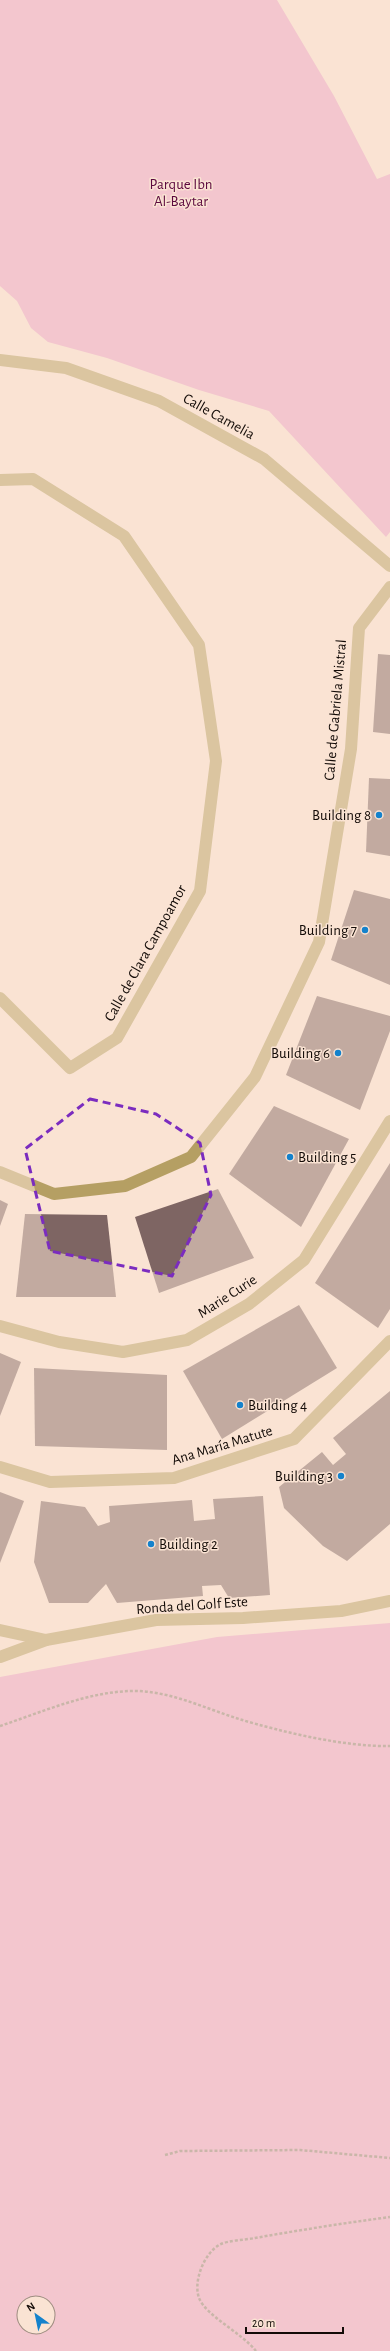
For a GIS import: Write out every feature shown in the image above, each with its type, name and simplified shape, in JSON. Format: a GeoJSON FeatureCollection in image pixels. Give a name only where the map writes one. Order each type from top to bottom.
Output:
{"type":"FeatureCollection","features":[{"type":"Feature","properties":{"kind":"street","name":"Calle Camelia"},"geometry":{"type":"LineString","coordinates":[[0,360],[66,368],[159,401],[264,459],[390,566]]}},
{"type":"Feature","properties":{"kind":"street","name":"Calle de Clara Campoamor"},"geometry":{"type":"LineString","coordinates":[[0,480],[33,479],[124,536],[199,645],[216,762],[200,891],[117,1038],[70,1068],[0,998]]}},
{"type":"Feature","properties":{"kind":"street","name":"Calle de Gabriela Mistral"},"geometry":{"type":"LineString","coordinates":[[0,1172],[54,1194],[125,1186],[191,1158],[255,1077],[319,942],[350,750],[359,628],[390,588]]}},
{"type":"Feature","properties":{"kind":"street","name":"Marie Curie"},"geometry":{"type":"LineString","coordinates":[[0,1326],[59,1342],[123,1352],[186,1340],[248,1304],[304,1260],[390,1121]]}},
{"type":"Feature","properties":{"kind":"street","name":"Ana María Matute"},"geometry":{"type":"LineString","coordinates":[[0,1467],[50,1482],[174,1478],[294,1439],[390,1341]]}},
{"type":"Feature","properties":{"kind":"street","name":"Ronda del Golf Este"},"geometry":{"type":"LineString","coordinates":[[0,1657],[46,1640],[156,1620],[243,1618],[341,1611],[390,1601]]}},
{"type":"Feature","properties":{"kind":"street"},"geometry":{"type":"LineString","coordinates":[[0,1630],[46,1640]]}},
{"type":"Feature","properties":{"kind":"path"},"geometry":{"type":"LineString","coordinates":[[0,1726],[99,1694],[132,1691],[163,1695],[240,1719],[290,1732],[374,1747],[390,1746]]}},
{"type":"Feature","properties":{"kind":"path"},"geometry":{"type":"LineString","coordinates":[[165,2155],[180,2151],[300,2150],[390,2158]]}},
{"type":"Feature","properties":{"kind":"path"},"geometry":{"type":"LineString","coordinates":[[256,2351],[236,2332],[206,2309],[199,2298],[197,2286],[200,2271],[208,2254],[220,2244],[308,2228],[390,2218]]}},
{"type":"Feature","properties":{"kind":"highlighted area"},"geometry":{"type":"Polygon","coordinates":[[[90,1099],[156,1114],[200,1143],[211,1195],[172,1276],[109,1265],[50,1251],[25,1149],[90,1099]]]}},
{"type":"Feature","properties":{"kind":"green space","name":"Parque Ibn Al-Baytar"},"geometry":{"type":"Polygon","coordinates":[[[0,0],[277,0],[334,96],[377,179],[390,174],[390,532],[386,537],[269,411],[199,390],[107,358],[48,342],[31,328],[17,301],[0,286],[0,0]]]}},
{"type":"Feature","properties":{"kind":"green space"},"geometry":{"type":"Polygon","coordinates":[[[390,1623],[390,2351],[0,2351],[0,1677],[217,1637],[390,1623]]]}},
{"type":"Feature","properties":{"kind":"building"},"geometry":{"type":"Polygon","coordinates":[[[378,654],[390,655],[390,734],[373,732],[378,654]]]}},
{"type":"Feature","properties":{"kind":"building","name":"Building 8"},"geometry":{"type":"Polygon","coordinates":[[[369,778],[390,779],[390,856],[366,852],[369,778]]]}},
{"type":"Feature","properties":{"kind":"building","name":"Building 7"},"geometry":{"type":"Polygon","coordinates":[[[354,890],[390,899],[390,985],[331,960],[354,890]]]}},
{"type":"Feature","properties":{"kind":"building","name":"Building 6"},"geometry":{"type":"Polygon","coordinates":[[[317,996],[390,1016],[390,1031],[360,1110],[286,1075],[317,996]]]}},
{"type":"Feature","properties":{"kind":"building","name":"Building 5"},"geometry":{"type":"Polygon","coordinates":[[[274,1106],[349,1139],[301,1227],[229,1174],[274,1106]]]}},
{"type":"Feature","properties":{"kind":"building","name":"Building 5"},"geometry":{"type":"Polygon","coordinates":[[[390,1163],[390,1309],[378,1328],[315,1283],[390,1163]]]}},
{"type":"Feature","properties":{"kind":"building"},"geometry":{"type":"Polygon","coordinates":[[[218,1189],[254,1258],[159,1293],[135,1217],[218,1189]]]}},
{"type":"Feature","properties":{"kind":"building"},"geometry":{"type":"Polygon","coordinates":[[[0,1200],[8,1204],[0,1226],[0,1200]]]}},
{"type":"Feature","properties":{"kind":"building"},"geometry":{"type":"Polygon","coordinates":[[[25,1214],[107,1215],[116,1297],[16,1297],[25,1214]]]}},
{"type":"Feature","properties":{"kind":"building","name":"Building 4"},"geometry":{"type":"Polygon","coordinates":[[[299,1305],[337,1368],[222,1439],[183,1371],[299,1305]]]}},
{"type":"Feature","properties":{"kind":"building"},"geometry":{"type":"Polygon","coordinates":[[[0,1353],[21,1362],[0,1416],[0,1353]]]}},
{"type":"Feature","properties":{"kind":"building"},"geometry":{"type":"Polygon","coordinates":[[[34,1368],[167,1375],[167,1450],[35,1446],[34,1368]]]}},
{"type":"Feature","properties":{"kind":"building","name":"Building 3"},"geometry":{"type":"Polygon","coordinates":[[[390,1391],[390,1524],[347,1561],[323,1546],[284,1508],[279,1487],[322,1452],[333,1465],[346,1454],[333,1438],[390,1391]]]}},
{"type":"Feature","properties":{"kind":"building"},"geometry":{"type":"Polygon","coordinates":[[[0,1492],[24,1501],[0,1563],[0,1492]]]}},
{"type":"Feature","properties":{"kind":"building","name":"Building 2"},"geometry":{"type":"Polygon","coordinates":[[[263,1496],[270,1595],[229,1598],[221,1585],[202,1586],[203,1596],[117,1603],[106,1584],[88,1603],[49,1603],[34,1562],[41,1501],[85,1507],[98,1526],[110,1522],[109,1506],[192,1500],[194,1521],[215,1519],[213,1499],[263,1496]]]}},
{"type":"Feature","properties":{"kind":"place","name":"Building 8"},"geometry":{"type":"Point","coordinates":[379,815]}},
{"type":"Feature","properties":{"kind":"place","name":"Building 7"},"geometry":{"type":"Point","coordinates":[365,930]}},
{"type":"Feature","properties":{"kind":"place","name":"Building 6"},"geometry":{"type":"Point","coordinates":[338,1053]}},
{"type":"Feature","properties":{"kind":"place","name":"Building 5"},"geometry":{"type":"Point","coordinates":[290,1157]}},
{"type":"Feature","properties":{"kind":"place","name":"Building 4"},"geometry":{"type":"Point","coordinates":[240,1405]}},
{"type":"Feature","properties":{"kind":"place","name":"Building 3"},"geometry":{"type":"Point","coordinates":[341,1476]}},
{"type":"Feature","properties":{"kind":"place","name":"Building 2"},"geometry":{"type":"Point","coordinates":[151,1544]}}]}
